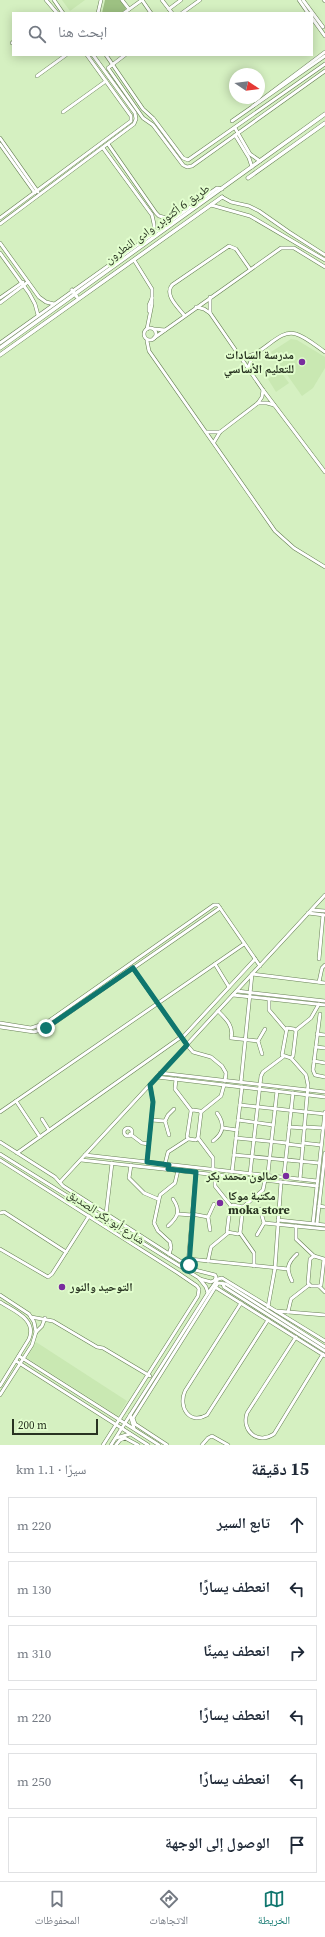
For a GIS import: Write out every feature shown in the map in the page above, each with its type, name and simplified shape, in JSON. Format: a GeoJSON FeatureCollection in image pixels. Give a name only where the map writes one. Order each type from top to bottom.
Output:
{"type":"FeatureCollection","features":[{"type":"Feature","properties":{"kind":"street"},"geometry":{"type":"LineString","coordinates":[[46,0],[55,12]]}},
{"type":"Feature","properties":{"kind":"street"},"geometry":{"type":"LineString","coordinates":[[54,0],[62,12]]}},
{"type":"Feature","properties":{"kind":"street"},"geometry":{"type":"LineString","coordinates":[[98,12],[101,0]]}},
{"type":"Feature","properties":{"kind":"street"},"geometry":{"type":"LineString","coordinates":[[122,0],[129,9]]}},
{"type":"Feature","properties":{"kind":"street"},"geometry":{"type":"LineString","coordinates":[[125,12],[142,0],[150,12]]}},
{"type":"Feature","properties":{"kind":"street"},"geometry":{"type":"LineString","coordinates":[[162,0],[171,12]]}},
{"type":"Feature","properties":{"kind":"street"},"geometry":{"type":"LineString","coordinates":[[169,9],[181,0]]}},
{"type":"Feature","properties":{"kind":"street"},"geometry":{"type":"LineString","coordinates":[[183,12],[200,0]]}},
{"type":"Feature","properties":{"kind":"street"},"geometry":{"type":"LineString","coordinates":[[299,0],[307,12]]}},
{"type":"Feature","properties":{"kind":"street"},"geometry":{"type":"LineString","coordinates":[[303,0],[312,12]]}},
{"type":"Feature","properties":{"kind":"street"},"geometry":{"type":"LineString","coordinates":[[313,14],[323,28],[325,36]]}},
{"type":"Feature","properties":{"kind":"street"},"geometry":{"type":"LineString","coordinates":[[313,19],[323,28]]}},
{"type":"Feature","properties":{"kind":"street"},"geometry":{"type":"LineString","coordinates":[[232,121],[252,108],[325,52]]}},
{"type":"Feature","properties":{"kind":"street"},"geometry":{"type":"LineString","coordinates":[[37,76],[65,56]]}},
{"type":"Feature","properties":{"kind":"street"},"geometry":{"type":"LineString","coordinates":[[0,218],[129,124],[131,119],[88,56]]}},
{"type":"Feature","properties":{"kind":"street"},"geometry":{"type":"LineString","coordinates":[[0,224],[133,126],[136,117],[94,56]]}},
{"type":"Feature","properties":{"kind":"street"},"geometry":{"type":"LineString","coordinates":[[107,56],[143,109],[154,118],[183,158],[187,160],[191,160],[324,65],[316,60]]}},
{"type":"Feature","properties":{"kind":"street"},"geometry":{"type":"LineString","coordinates":[[124,56],[108,68],[143,118],[153,125],[185,166]]}},
{"type":"Feature","properties":{"kind":"street"},"geometry":{"type":"LineString","coordinates":[[316,60],[325,56]]}},
{"type":"Feature","properties":{"kind":"street"},"geometry":{"type":"LineString","coordinates":[[312,63],[315,71]]}},
{"type":"Feature","properties":{"kind":"street"},"geometry":{"type":"LineString","coordinates":[[185,166],[192,166],[325,71]]}},
{"type":"Feature","properties":{"kind":"street"},"geometry":{"type":"LineString","coordinates":[[115,78],[120,74]]}},
{"type":"Feature","properties":{"kind":"street"},"geometry":{"type":"LineString","coordinates":[[63,112],[106,81]]}},
{"type":"Feature","properties":{"kind":"street","name":"طريق 6 أكتوبر, وادى النطرون"},"geometry":{"type":"LineString","coordinates":[[0,348],[210,199],[325,114]]}},
{"type":"Feature","properties":{"kind":"street"},"geometry":{"type":"LineString","coordinates":[[248,178],[325,123]]}},
{"type":"Feature","properties":{"kind":"street"},"geometry":{"type":"LineString","coordinates":[[233,129],[249,158],[252,167]]}},
{"type":"Feature","properties":{"kind":"street"},"geometry":{"type":"LineString","coordinates":[[236,134],[252,156],[260,161]]}},
{"type":"Feature","properties":{"kind":"street"},"geometry":{"type":"LineString","coordinates":[[0,138],[36,192]]}},
{"type":"Feature","properties":{"kind":"street"},"geometry":{"type":"LineString","coordinates":[[106,141],[159,216],[172,219]]}},
{"type":"Feature","properties":{"kind":"street"},"geometry":{"type":"LineString","coordinates":[[0,144],[39,196]]}},
{"type":"Feature","properties":{"kind":"street"},"geometry":{"type":"LineString","coordinates":[[101,144],[148,211],[154,221],[154,232]]}},
{"type":"Feature","properties":{"kind":"street"},"geometry":{"type":"LineString","coordinates":[[185,166],[187,160]]}},
{"type":"Feature","properties":{"kind":"street"},"geometry":{"type":"LineString","coordinates":[[122,175],[127,171]]}},
{"type":"Feature","properties":{"kind":"street"},"geometry":{"type":"LineString","coordinates":[[0,343],[172,219],[217,188],[222,190]]}},
{"type":"Feature","properties":{"kind":"street"},"geometry":{"type":"LineString","coordinates":[[207,195],[210,199]]}},
{"type":"Feature","properties":{"kind":"street"},"geometry":{"type":"LineString","coordinates":[[222,197],[231,202],[249,206],[259,211],[296,237],[325,254]]}},
{"type":"Feature","properties":{"kind":"street","name":"طريق 6 أكتوبر, وادى النطرون"},"geometry":{"type":"LineString","coordinates":[[0,355],[222,197]]}},
{"type":"Feature","properties":{"kind":"street"},"geometry":{"type":"LineString","coordinates":[[211,205],[250,216],[325,260]]}},
{"type":"Feature","properties":{"kind":"street"},"geometry":{"type":"LineString","coordinates":[[148,211],[153,208]]}},
{"type":"Feature","properties":{"kind":"street"},"geometry":{"type":"LineString","coordinates":[[166,230],[170,234]]}},
{"type":"Feature","properties":{"kind":"street"},"geometry":{"type":"LineString","coordinates":[[0,243],[41,299],[54,304]]}},
{"type":"Feature","properties":{"kind":"street"},"geometry":{"type":"LineString","coordinates":[[184,315],[170,295],[169,289],[172,285],[229,246],[236,248],[250,268]]}},
{"type":"Feature","properties":{"kind":"street"},"geometry":{"type":"LineString","coordinates":[[148,341],[277,250],[285,247],[294,248],[325,267]]}},
{"type":"Feature","properties":{"kind":"street"},"geometry":{"type":"LineString","coordinates":[[0,253],[29,293],[35,304],[38,315]]}},
{"type":"Feature","properties":{"kind":"street"},"geometry":{"type":"LineString","coordinates":[[134,260],[150,284],[152,298],[149,305],[145,337],[148,341],[149,351],[275,531],[294,548],[325,567]]}},
{"type":"Feature","properties":{"kind":"street"},"geometry":{"type":"LineString","coordinates":[[0,303],[27,281]]}},
{"type":"Feature","properties":{"kind":"street"},"geometry":{"type":"LineString","coordinates":[[0,298],[23,284]]}},
{"type":"Feature","properties":{"kind":"street"},"geometry":{"type":"LineString","coordinates":[[29,293],[33,289]]}},
{"type":"Feature","properties":{"kind":"street"},"geometry":{"type":"LineString","coordinates":[[72,290],[79,299]]}},
{"type":"Feature","properties":{"kind":"street"},"geometry":{"type":"LineString","coordinates":[[210,297],[210,313]]}},
{"type":"Feature","properties":{"kind":"street"},"geometry":{"type":"LineString","coordinates":[[196,307],[204,309],[210,313],[263,390],[325,472]]}},
{"type":"Feature","properties":{"kind":"street"},"geometry":{"type":"LineString","coordinates":[[147,329],[165,330]]}},
{"type":"Feature","properties":{"kind":"street"},"geometry":{"type":"LineString","coordinates":[[154,329],[154,338]]}},
{"type":"Feature","properties":{"kind":"street"},"geometry":{"type":"LineString","coordinates":[[240,357],[254,355],[289,333],[300,335],[325,352]]}},
{"type":"Feature","properties":{"kind":"street"},"geometry":{"type":"LineString","coordinates":[[248,368],[254,355]]}},
{"type":"Feature","properties":{"kind":"street"},"geometry":{"type":"LineString","coordinates":[[214,442],[220,432],[258,404],[262,397],[263,390]]}},
{"type":"Feature","properties":{"kind":"street"},"geometry":{"type":"LineString","coordinates":[[258,404],[267,403],[276,406]]}},
{"type":"Feature","properties":{"kind":"street"},"geometry":{"type":"LineString","coordinates":[[207,432],[220,432]]}},
{"type":"Feature","properties":{"kind":"street"},"geometry":{"type":"LineString","coordinates":[[60,1182],[325,895]]}},
{"type":"Feature","properties":{"kind":"street"},"geometry":{"type":"LineString","coordinates":[[0,1025],[26,1028],[42,1026],[214,905],[218,905],[260,966]]}},
{"type":"Feature","properties":{"kind":"street"},"geometry":{"type":"LineString","coordinates":[[0,1025],[27,1032],[40,1031],[58,1021],[220,908]]}},
{"type":"Feature","properties":{"kind":"street"},"geometry":{"type":"LineString","coordinates":[[312,910],[325,911]]}},
{"type":"Feature","properties":{"kind":"street"},"geometry":{"type":"LineString","coordinates":[[308,913],[324,915],[319,959]]}},
{"type":"Feature","properties":{"kind":"street"},"geometry":{"type":"LineString","coordinates":[[0,1112],[244,944]]}},
{"type":"Feature","properties":{"kind":"street"},"geometry":{"type":"LineString","coordinates":[[320,950],[325,950]]}},
{"type":"Feature","properties":{"kind":"street"},"geometry":{"type":"LineString","coordinates":[[17,1153],[182,1038],[255,959]]}},
{"type":"Feature","properties":{"kind":"street"},"geometry":{"type":"LineString","coordinates":[[130,964],[193,1052],[211,1057],[222,1066],[226,1073],[225,1081]]}},
{"type":"Feature","properties":{"kind":"street"},"geometry":{"type":"LineString","coordinates":[[215,964],[229,987]]}},
{"type":"Feature","properties":{"kind":"street"},"geometry":{"type":"LineString","coordinates":[[319,982],[324,967]]}},
{"type":"Feature","properties":{"kind":"street"},"geometry":{"type":"LineString","coordinates":[[252,974],[325,983]]}},
{"type":"Feature","properties":{"kind":"street"},"geometry":{"type":"LineString","coordinates":[[241,1082],[252,974]]}},
{"type":"Feature","properties":{"kind":"street"},"geometry":{"type":"LineString","coordinates":[[237,991],[269,999],[289,999],[325,1005]]}},
{"type":"Feature","properties":{"kind":"street"},"geometry":{"type":"LineString","coordinates":[[233,995],[325,1001]]}},
{"type":"Feature","properties":{"kind":"street"},"geometry":{"type":"LineString","coordinates":[[269,999],[269,1010],[286,1030],[283,1057]]}},
{"type":"Feature","properties":{"kind":"street"},"geometry":{"type":"LineString","coordinates":[[291,1058],[296,1030],[311,1018],[319,1004]]}},
{"type":"Feature","properties":{"kind":"street"},"geometry":{"type":"LineString","coordinates":[[218,1011],[230,1024],[232,1034],[231,1038],[258,1041]]}},
{"type":"Feature","properties":{"kind":"street"},"geometry":{"type":"LineString","coordinates":[[320,1014],[313,1073],[325,1077]]}},
{"type":"Feature","properties":{"kind":"street"},"geometry":{"type":"LineString","coordinates":[[319,1020],[325,1021]]}},
{"type":"Feature","properties":{"kind":"street"},"geometry":{"type":"LineString","coordinates":[[286,1030],[288,1028],[296,1030]]}},
{"type":"Feature","properties":{"kind":"street"},"geometry":{"type":"LineString","coordinates":[[262,1054],[258,1041],[265,1029]]}},
{"type":"Feature","properties":{"kind":"street"},"geometry":{"type":"LineString","coordinates":[[318,1034],[325,1035]]}},
{"type":"Feature","properties":{"kind":"street"},"geometry":{"type":"LineString","coordinates":[[316,1047],[325,1048]]}},
{"type":"Feature","properties":{"kind":"street"},"geometry":{"type":"LineString","coordinates":[[250,1174],[260,1084],[263,1072],[283,1057],[291,1058],[306,1076],[308,1090],[300,1179]]}},
{"type":"Feature","properties":{"kind":"street"},"geometry":{"type":"LineString","coordinates":[[314,1061],[325,1063]]}},
{"type":"Feature","properties":{"kind":"street"},"geometry":{"type":"LineString","coordinates":[[160,1073],[224,1085],[325,1097]]}},
{"type":"Feature","properties":{"kind":"street"},"geometry":{"type":"LineString","coordinates":[[157,1077],[241,1082],[325,1092]]}},
{"type":"Feature","properties":{"kind":"street"},"geometry":{"type":"LineString","coordinates":[[176,1079],[175,1089],[191,1110],[201,1112]]}},
{"type":"Feature","properties":{"kind":"street"},"geometry":{"type":"LineString","coordinates":[[147,1162],[153,1096],[150,1085]]}},
{"type":"Feature","properties":{"kind":"street"},"geometry":{"type":"LineString","coordinates":[[214,1170],[213,1158],[198,1138],[201,1112],[221,1096],[224,1085]]}},
{"type":"Feature","properties":{"kind":"street"},"geometry":{"type":"LineString","coordinates":[[232,1172],[242,1087]]}},
{"type":"Feature","properties":{"kind":"street"},"geometry":{"type":"LineString","coordinates":[[268,1173],[277,1091]]}},
{"type":"Feature","properties":{"kind":"street"},"geometry":{"type":"LineString","coordinates":[[284,1175],[293,1093]]}},
{"type":"Feature","properties":{"kind":"street"},"geometry":{"type":"LineString","coordinates":[[16,1101],[40,1136]]}},
{"type":"Feature","properties":{"kind":"street"},"geometry":{"type":"LineString","coordinates":[[240,1104],[325,1113],[313,1224]]}},
{"type":"Feature","properties":{"kind":"street"},"geometry":{"type":"LineString","coordinates":[[169,1135],[165,1121],[174,1109]]}},
{"type":"Feature","properties":{"kind":"street"},"geometry":{"type":"LineString","coordinates":[[188,1139],[191,1110]]}},
{"type":"Feature","properties":{"kind":"street"},"geometry":{"type":"LineString","coordinates":[[213,1141],[220,1136],[223,1128],[222,1120],[217,1113]]}},
{"type":"Feature","properties":{"kind":"street"},"geometry":{"type":"LineString","coordinates":[[42,1119],[49,1130]]}},
{"type":"Feature","properties":{"kind":"street"},"geometry":{"type":"LineString","coordinates":[[151,1120],[165,1121]]}},
{"type":"Feature","properties":{"kind":"street"},"geometry":{"type":"LineString","coordinates":[[238,1120],[273,1124]]}},
{"type":"Feature","properties":{"kind":"street"},"geometry":{"type":"LineString","coordinates":[[289,1127],[323,1128]]}},
{"type":"Feature","properties":{"kind":"street"},"geometry":{"type":"LineString","coordinates":[[223,1128],[237,1130]]}},
{"type":"Feature","properties":{"kind":"street"},"geometry":{"type":"LineString","coordinates":[[130,1134],[135,1139],[149,1144]]}},
{"type":"Feature","properties":{"kind":"street"},"geometry":{"type":"LineString","coordinates":[[168,1169],[168,1152],[188,1139],[196,1140],[198,1138]]}},
{"type":"Feature","properties":{"kind":"street"},"geometry":{"type":"LineString","coordinates":[[236,1138],[287,1144],[321,1145]]}},
{"type":"Feature","properties":{"kind":"street"},"geometry":{"type":"LineString","coordinates":[[0,1142],[60,1182],[63,1186],[180,1261],[208,1261],[288,1269]]}},
{"type":"Feature","properties":{"kind":"street"},"geometry":{"type":"LineString","coordinates":[[317,1224],[323,1189],[325,1153]]}},
{"type":"Feature","properties":{"kind":"street"},"geometry":{"type":"LineString","coordinates":[[0,1154],[199,1278],[212,1282],[215,1280],[215,1275],[192,1268],[189,1261],[196,1172]]}},
{"type":"Feature","properties":{"kind":"street"},"geometry":{"type":"LineString","coordinates":[[85,1155],[317,1181]]}},
{"type":"Feature","properties":{"kind":"street"},"geometry":{"type":"LineString","coordinates":[[234,1155],[319,1162]]}},
{"type":"Feature","properties":{"kind":"street","name":"شارع أبو بكر الصديق"},"geometry":{"type":"LineString","coordinates":[[0,1160],[196,1286],[199,1291],[184,1318]]}},
{"type":"Feature","properties":{"kind":"street"},"geometry":{"type":"LineString","coordinates":[[81,1160],[317,1186]]}},
{"type":"Feature","properties":{"kind":"street"},"geometry":{"type":"LineString","coordinates":[[106,1214],[112,1163]]}},
{"type":"Feature","properties":{"kind":"street"},"geometry":{"type":"LineString","coordinates":[[131,1165],[129,1178],[144,1193],[158,1199]]}},
{"type":"Feature","properties":{"kind":"street"},"geometry":{"type":"LineString","coordinates":[[169,1254],[171,1248],[170,1242],[158,1231],[154,1223],[158,1199],[163,1191],[174,1183],[178,1170]]}},
{"type":"Feature","properties":{"kind":"street"},"geometry":{"type":"LineString","coordinates":[[215,1174],[215,1186],[231,1206],[228,1233]]}},
{"type":"Feature","properties":{"kind":"street"},"geometry":{"type":"LineString","coordinates":[[231,1206],[243,1206],[263,1190],[265,1180]]}},
{"type":"Feature","properties":{"kind":"street"},"geometry":{"type":"LineString","coordinates":[[268,1307],[275,1268],[281,1182]]}},
{"type":"Feature","properties":{"kind":"street"},"geometry":{"type":"LineString","coordinates":[[68,1203],[72,1198]]}},
{"type":"Feature","properties":{"kind":"street"},"geometry":{"type":"LineString","coordinates":[[168,1226],[175,1221],[178,1214],[178,1206],[173,1199]]}},
{"type":"Feature","properties":{"kind":"street"},"geometry":{"type":"LineString","coordinates":[[210,1230],[208,1217],[214,1204]]}},
{"type":"Feature","properties":{"kind":"street"},"geometry":{"type":"LineString","coordinates":[[243,1206],[240,1233],[254,1253],[254,1266]]}},
{"type":"Feature","properties":{"kind":"street"},"geometry":{"type":"LineString","coordinates":[[319,1206],[325,1207]]}},
{"type":"Feature","properties":{"kind":"street"},"geometry":{"type":"LineString","coordinates":[[257,1235],[264,1223],[260,1209]]}},
{"type":"Feature","properties":{"kind":"street"},"geometry":{"type":"LineString","coordinates":[[0,1213],[4,1212],[66,1252]]}},
{"type":"Feature","properties":{"kind":"street"},"geometry":{"type":"LineString","coordinates":[[178,1214],[208,1217]]}},
{"type":"Feature","properties":{"kind":"street"},"geometry":{"type":"LineString","coordinates":[[0,1249],[46,1278],[52,1274],[89,1216]]}},
{"type":"Feature","properties":{"kind":"street"},"geometry":{"type":"LineString","coordinates":[[278,1222],[296,1226],[325,1229]]}},
{"type":"Feature","properties":{"kind":"street"},"geometry":{"type":"LineString","coordinates":[[264,1223],[278,1222],[325,1225]]}},
{"type":"Feature","properties":{"kind":"street"},"geometry":{"type":"LineString","coordinates":[[111,1230],[114,1225]]}},
{"type":"Feature","properties":{"kind":"street"},"geometry":{"type":"LineString","coordinates":[[296,1226],[296,1239],[314,1256],[324,1257],[321,1285],[319,1286]]}},
{"type":"Feature","properties":{"kind":"street"},"geometry":{"type":"LineString","coordinates":[[208,1261],[210,1247],[228,1233],[240,1233]]}},
{"type":"Feature","properties":{"kind":"street"},"geometry":{"type":"LineString","coordinates":[[292,1282],[288,1269],[291,1260],[297,1254]]}},
{"type":"Feature","properties":{"kind":"street"},"geometry":{"type":"LineString","coordinates":[[309,1285],[310,1259],[314,1256]]}},
{"type":"Feature","properties":{"kind":"street"},"geometry":{"type":"LineString","coordinates":[[199,1278],[206,1287],[208,1294]]}},
{"type":"Feature","properties":{"kind":"street"},"geometry":{"type":"LineString","coordinates":[[111,1445],[190,1321],[221,1278],[325,1341]]}},
{"type":"Feature","properties":{"kind":"street"},"geometry":{"type":"LineString","coordinates":[[167,1445],[135,1424],[133,1418],[219,1282],[296,1331],[324,1354]]}},
{"type":"Feature","properties":{"kind":"street"},"geometry":{"type":"LineString","coordinates":[[223,1284],[224,1288],[325,1347]]}},
{"type":"Feature","properties":{"kind":"street"},"geometry":{"type":"LineString","coordinates":[[288,1312],[290,1300],[309,1285],[319,1286],[325,1292]]}},
{"type":"Feature","properties":{"kind":"street"},"geometry":{"type":"LineString","coordinates":[[215,1287],[324,1354]]}},
{"type":"Feature","properties":{"kind":"street"},"geometry":{"type":"LineString","coordinates":[[0,1295],[31,1317],[36,1332]]}},
{"type":"Feature","properties":{"kind":"street"},"geometry":{"type":"LineString","coordinates":[[0,1302],[22,1316],[28,1321],[31,1327],[29,1339],[0,1386]]}},
{"type":"Feature","properties":{"kind":"street"},"geometry":{"type":"LineString","coordinates":[[241,1303],[183,1395],[182,1408],[190,1417],[199,1418],[207,1415],[268,1320]]}},
{"type":"Feature","properties":{"kind":"street"},"geometry":{"type":"LineString","coordinates":[[256,1312],[259,1309]]}},
{"type":"Feature","properties":{"kind":"street"},"geometry":{"type":"LineString","coordinates":[[274,1311],[325,1315]]}},
{"type":"Feature","properties":{"kind":"street"},"geometry":{"type":"LineString","coordinates":[[22,1316],[26,1312]]}},
{"type":"Feature","properties":{"kind":"street"},"geometry":{"type":"LineString","coordinates":[[31,1317],[45,1318],[57,1323],[97,1348],[103,1348],[153,1378]]}},
{"type":"Feature","properties":{"kind":"street"},"geometry":{"type":"LineString","coordinates":[[0,1395],[33,1342],[36,1332],[42,1326],[45,1318]]}},
{"type":"Feature","properties":{"kind":"street"},"geometry":{"type":"LineString","coordinates":[[103,1445],[184,1318],[190,1321]]}},
{"type":"Feature","properties":{"kind":"street"},"geometry":{"type":"LineString","coordinates":[[296,1337],[247,1413],[245,1424],[247,1429],[254,1437],[265,1438],[274,1434],[324,1354]]}},
{"type":"Feature","properties":{"kind":"street"},"geometry":{"type":"LineString","coordinates":[[29,1339],[33,1342]]}},
{"type":"Feature","properties":{"kind":"street"},"geometry":{"type":"LineString","coordinates":[[20,1355],[159,1445]]}},
{"type":"Feature","properties":{"kind":"street"},"geometry":{"type":"LineString","coordinates":[[16,1361],[148,1445]]}},
{"type":"Feature","properties":{"kind":"street"},"geometry":{"type":"LineString","coordinates":[[13,1365],[17,1368]]}},
{"type":"Feature","properties":{"kind":"street"},"geometry":{"type":"LineString","coordinates":[[48,1381],[51,1376]]}},
{"type":"Feature","properties":{"kind":"street"},"geometry":{"type":"LineString","coordinates":[[0,1377],[4,1379]]}},
{"type":"Feature","properties":{"kind":"street"},"geometry":{"type":"LineString","coordinates":[[87,1406],[90,1401]]}},
{"type":"Feature","properties":{"kind":"street"},"geometry":{"type":"LineString","coordinates":[[130,1414],[134,1428]]}},
{"type":"Feature","properties":{"kind":"street"},"geometry":{"type":"LineString","coordinates":[[112,1422],[115,1416]]}},
{"type":"Feature","properties":{"kind":"street"},"geometry":{"type":"LineString","coordinates":[[115,1439],[122,1435],[130,1434]]}},
{"type":"Feature","properties":{"kind":"street"},"geometry":{"type":"LineString","coordinates":[[202,1445],[212,1436],[228,1445]]}},
{"type":"Feature","properties":{"kind":"street"},"geometry":{"type":"LineString","coordinates":[[116,1445],[120,1440],[125,1438],[138,1445]]}},
{"type":"Feature","properties":{"kind":"shaded area"},"geometry":{"type":"Polygon","coordinates":[[[62,0],[85,0],[70,11],[62,0]]]}},
{"type":"Feature","properties":{"kind":"shaded area"},"geometry":{"type":"Polygon","coordinates":[[[105,0],[121,0],[126,9],[122,12],[102,12],[105,0]]]}},
{"type":"Feature","properties":{"kind":"shaded area","name":"مدرسة السادات للتعليم الأساسي"},"geometry":{"type":"Polygon","coordinates":[[[291,339],[297,340],[325,357],[325,368],[313,388],[302,396],[271,352],[291,339]]]}},
{"type":"Feature","properties":{"kind":"shaded area"},"geometry":{"type":"Polygon","coordinates":[[[280,371],[289,383],[276,392],[268,379],[280,371]]]}},
{"type":"Feature","properties":{"kind":"shaded area"},"geometry":{"type":"Polygon","coordinates":[[[36,1342],[127,1401],[118,1416],[27,1358],[36,1342]]]}},
{"type":"Feature","properties":{"kind":"place","name":"مدرسة السادات للتعليم الأساسي"},"geometry":{"type":"Point","coordinates":[302,362]}},
{"type":"Feature","properties":{"kind":"place","name":"صالون محمد بكر"},"geometry":{"type":"Point","coordinates":[286,1176]}},
{"type":"Feature","properties":{"kind":"place","name":"مكتبة موكا moka store"},"geometry":{"type":"Point","coordinates":[220,1203]}},
{"type":"Feature","properties":{"kind":"place","name":"التوحيد والنور"},"geometry":{"type":"Point","coordinates":[62,1287]}},
{"type":"Feature","properties":{"kind":"route"},"geometry":{"type":"LineString","coordinates":[[46,1028],[133,968],[187,1045],[150,1085],[153,1102],[147,1162],[169,1165],[168,1169],[196,1172],[188,1262],[189,1265]]}}]}
